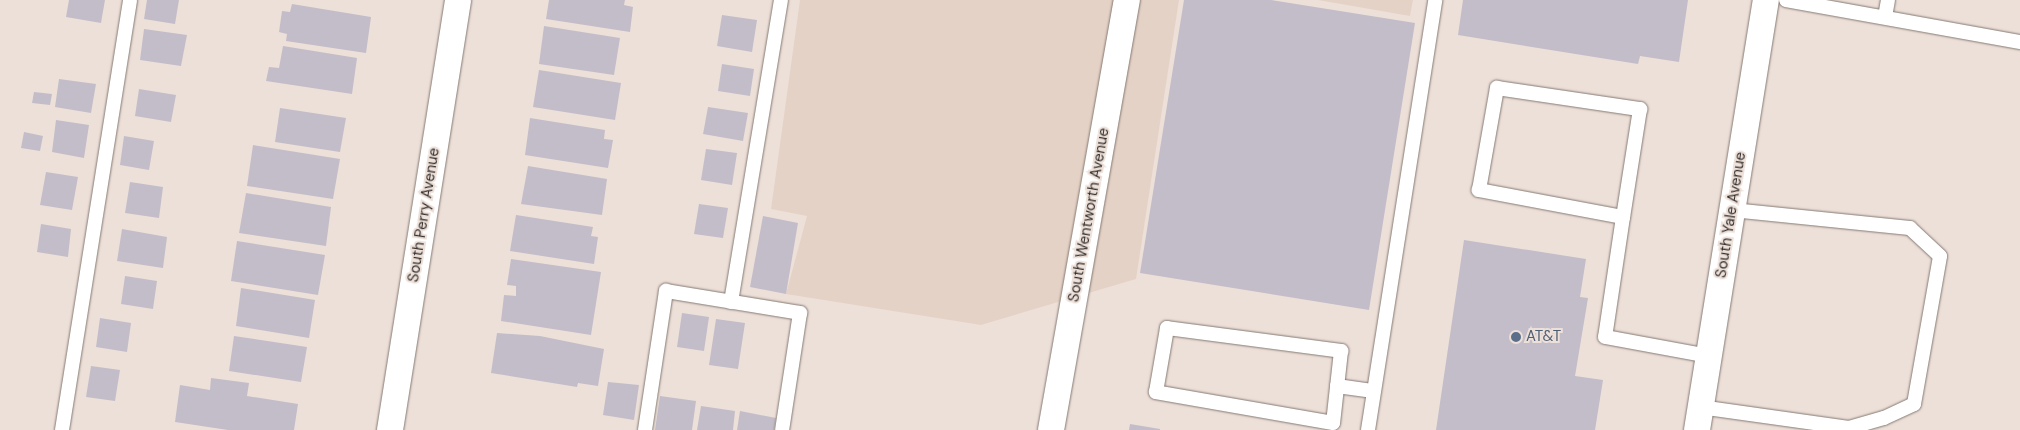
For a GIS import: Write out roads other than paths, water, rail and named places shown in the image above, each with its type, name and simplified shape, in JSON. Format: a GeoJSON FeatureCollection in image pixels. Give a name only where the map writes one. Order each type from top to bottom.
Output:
{"type":"FeatureCollection","features":[{"type":"Feature","properties":{"kind":"street","name":"South Perry Avenue"},"geometry":{"type":"LineString","coordinates":[[390,430],[458,0]]}},
{"type":"Feature","properties":{"kind":"street","name":"South Wentworth Avenue"},"geometry":{"type":"LineString","coordinates":[[1051,430],[1127,0]]}},
{"type":"Feature","properties":{"kind":"street","name":"South Yale Avenue"},"geometry":{"type":"LineString","coordinates":[[1699,418],[1766,0]]}},
{"type":"Feature","properties":{"kind":"lane"},"geometry":{"type":"LineString","coordinates":[[62,430],[130,0]]}},
{"type":"Feature","properties":{"kind":"lane"},"geometry":{"type":"LineString","coordinates":[[731,302],[781,0]]}},
{"type":"Feature","properties":{"kind":"lane"},"geometry":{"type":"LineString","coordinates":[[1368,430],[1436,0]]}},
{"type":"Feature","properties":{"kind":"lane"},"geometry":{"type":"LineString","coordinates":[[1786,0],[2020,42]]}},
{"type":"Feature","properties":{"kind":"lane"},"geometry":{"type":"LineString","coordinates":[[1885,17],[1888,0]]}},
{"type":"Feature","properties":{"kind":"lane"},"geometry":{"type":"LineString","coordinates":[[1624,217],[1479,190],[1497,88],[1640,109],[1624,217],[1605,338],[1709,356]]}},
{"type":"Feature","properties":{"kind":"lane"},"geometry":{"type":"LineString","coordinates":[[1699,418],[1849,428],[1884,418],[1914,404],[1940,256],[1910,228],[1732,210]]}},
{"type":"Feature","properties":{"kind":"lane"},"geometry":{"type":"LineString","coordinates":[[645,430],[666,291],[800,313],[782,430]]}},
{"type":"Feature","properties":{"kind":"lane"},"geometry":{"type":"LineString","coordinates":[[1168,328],[1341,352],[1337,386],[1333,424],[1156,392],[1168,328]]}},
{"type":"Feature","properties":{"kind":"lane"},"geometry":{"type":"LineString","coordinates":[[1337,386],[1374,391]]}},
{"type":"Feature","properties":{"kind":"place","name":"AT&T"},"geometry":{"type":"Point","coordinates":[1516,337]}}]}
